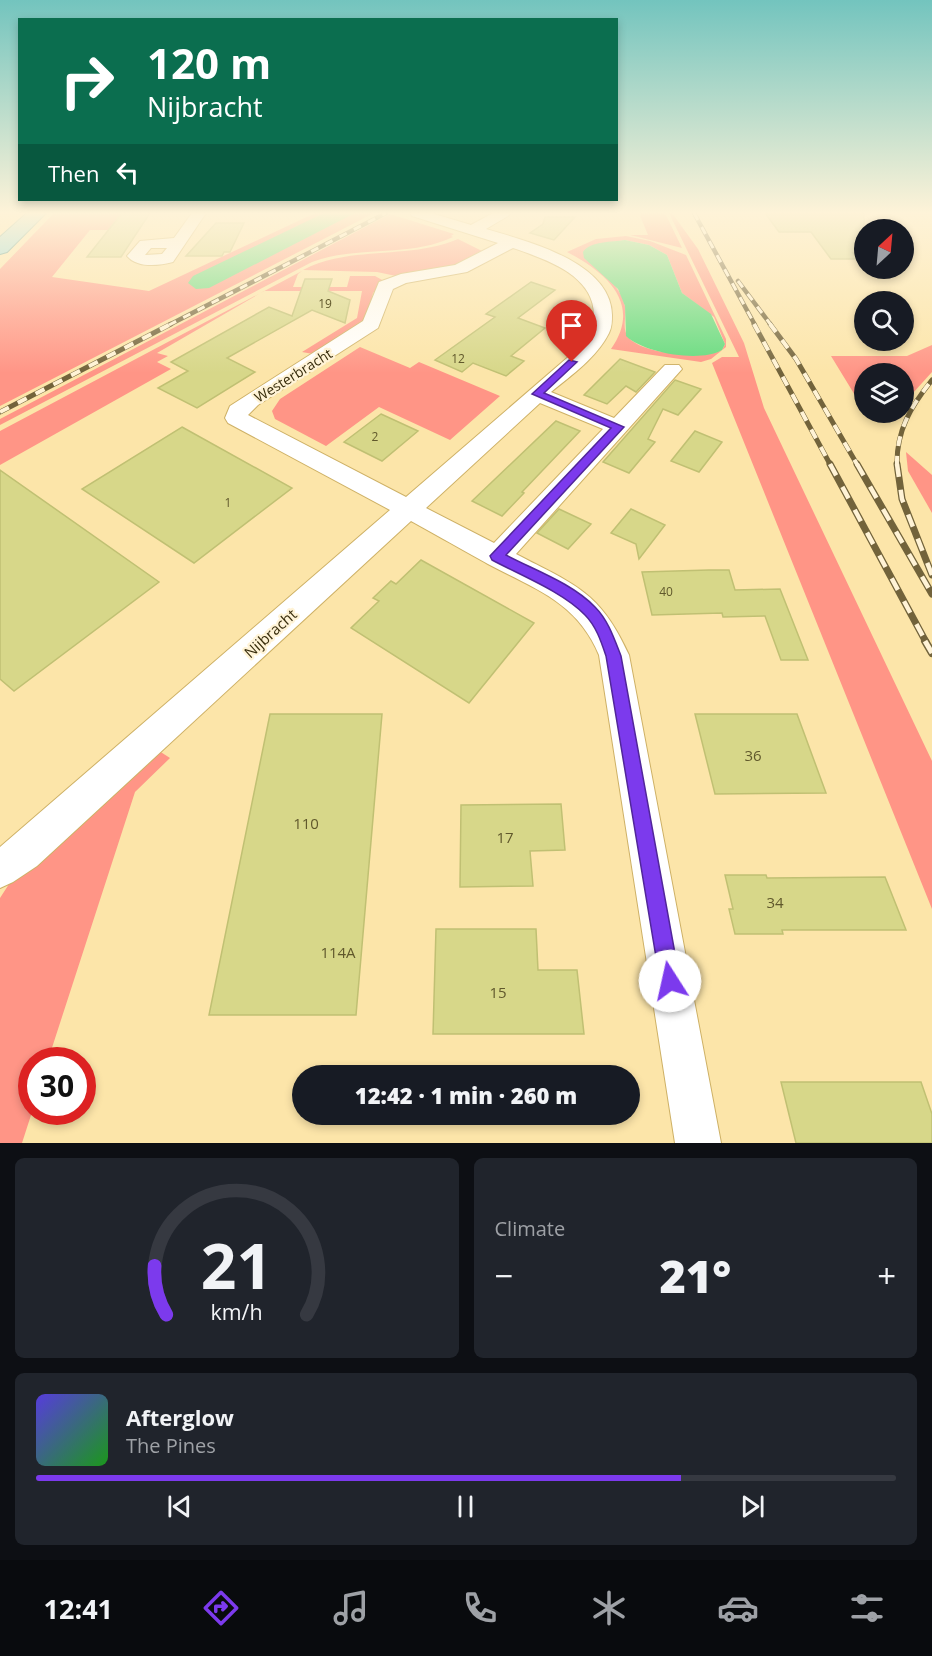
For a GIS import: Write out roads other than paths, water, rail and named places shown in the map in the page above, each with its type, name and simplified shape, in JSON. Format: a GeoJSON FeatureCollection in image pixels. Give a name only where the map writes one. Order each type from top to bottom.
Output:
{"type":"FeatureCollection","features":[{"type":"Feature","properties":{"kind":"street","name":"Westerbracht"},"geometry":{"type":"LineString","coordinates":[[408,510],[236,418],[238,411],[251,401],[371,324],[385,286],[406,277],[450,272],[467,266]]}},
{"type":"Feature","properties":{"kind":"street","name":"Nijbracht"},"geometry":{"type":"LineString","coordinates":[[0,869],[24,853],[590,346],[603,326],[603,300],[590,282],[569,266]]}},
{"type":"Feature","properties":{"kind":"street"},"geometry":{"type":"LineString","coordinates":[[497,556],[672,369]]}},
{"type":"Feature","properties":{"kind":"street"},"geometry":{"type":"LineString","coordinates":[[537,394],[618,427]]}},
{"type":"Feature","properties":{"kind":"street"},"geometry":{"type":"LineString","coordinates":[[408,510],[565,592],[589,610],[602,627],[614,656],[698,1143]]}},
{"type":"Feature","properties":{"kind":"railway"},"geometry":{"type":"LineString","coordinates":[[169,325],[283,266]]}},
{"type":"Feature","properties":{"kind":"railway"},"geometry":{"type":"LineString","coordinates":[[723,266],[755,325]]}},
{"type":"Feature","properties":{"kind":"railway"},"geometry":{"type":"LineString","coordinates":[[738,281],[771,325]]}},
{"type":"Feature","properties":{"kind":"railway"},"geometry":{"type":"LineString","coordinates":[[0,412],[171,324]]}},
{"type":"Feature","properties":{"kind":"railway"},"geometry":{"type":"LineString","coordinates":[[754,324],[831,466]]}},
{"type":"Feature","properties":{"kind":"railway"},"geometry":{"type":"LineString","coordinates":[[770,324],[796,359],[858,466]]}},
{"type":"Feature","properties":{"kind":"railway"},"geometry":{"type":"LineString","coordinates":[[897,464],[899,441],[906,420],[911,409],[932,380]]}},
{"type":"Feature","properties":{"kind":"railway"},"geometry":{"type":"LineString","coordinates":[[830,464],[926,642]]}},
{"type":"Feature","properties":{"kind":"railway"},"geometry":{"type":"LineString","coordinates":[[857,464],[932,594]]}},
{"type":"Feature","properties":{"kind":"railway"},"geometry":{"type":"LineString","coordinates":[[897,464],[902,499],[932,575]]}},
{"type":"Feature","properties":{"kind":"railway"},"geometry":{"type":"LineString","coordinates":[[925,641],[932,653]]}}]}
